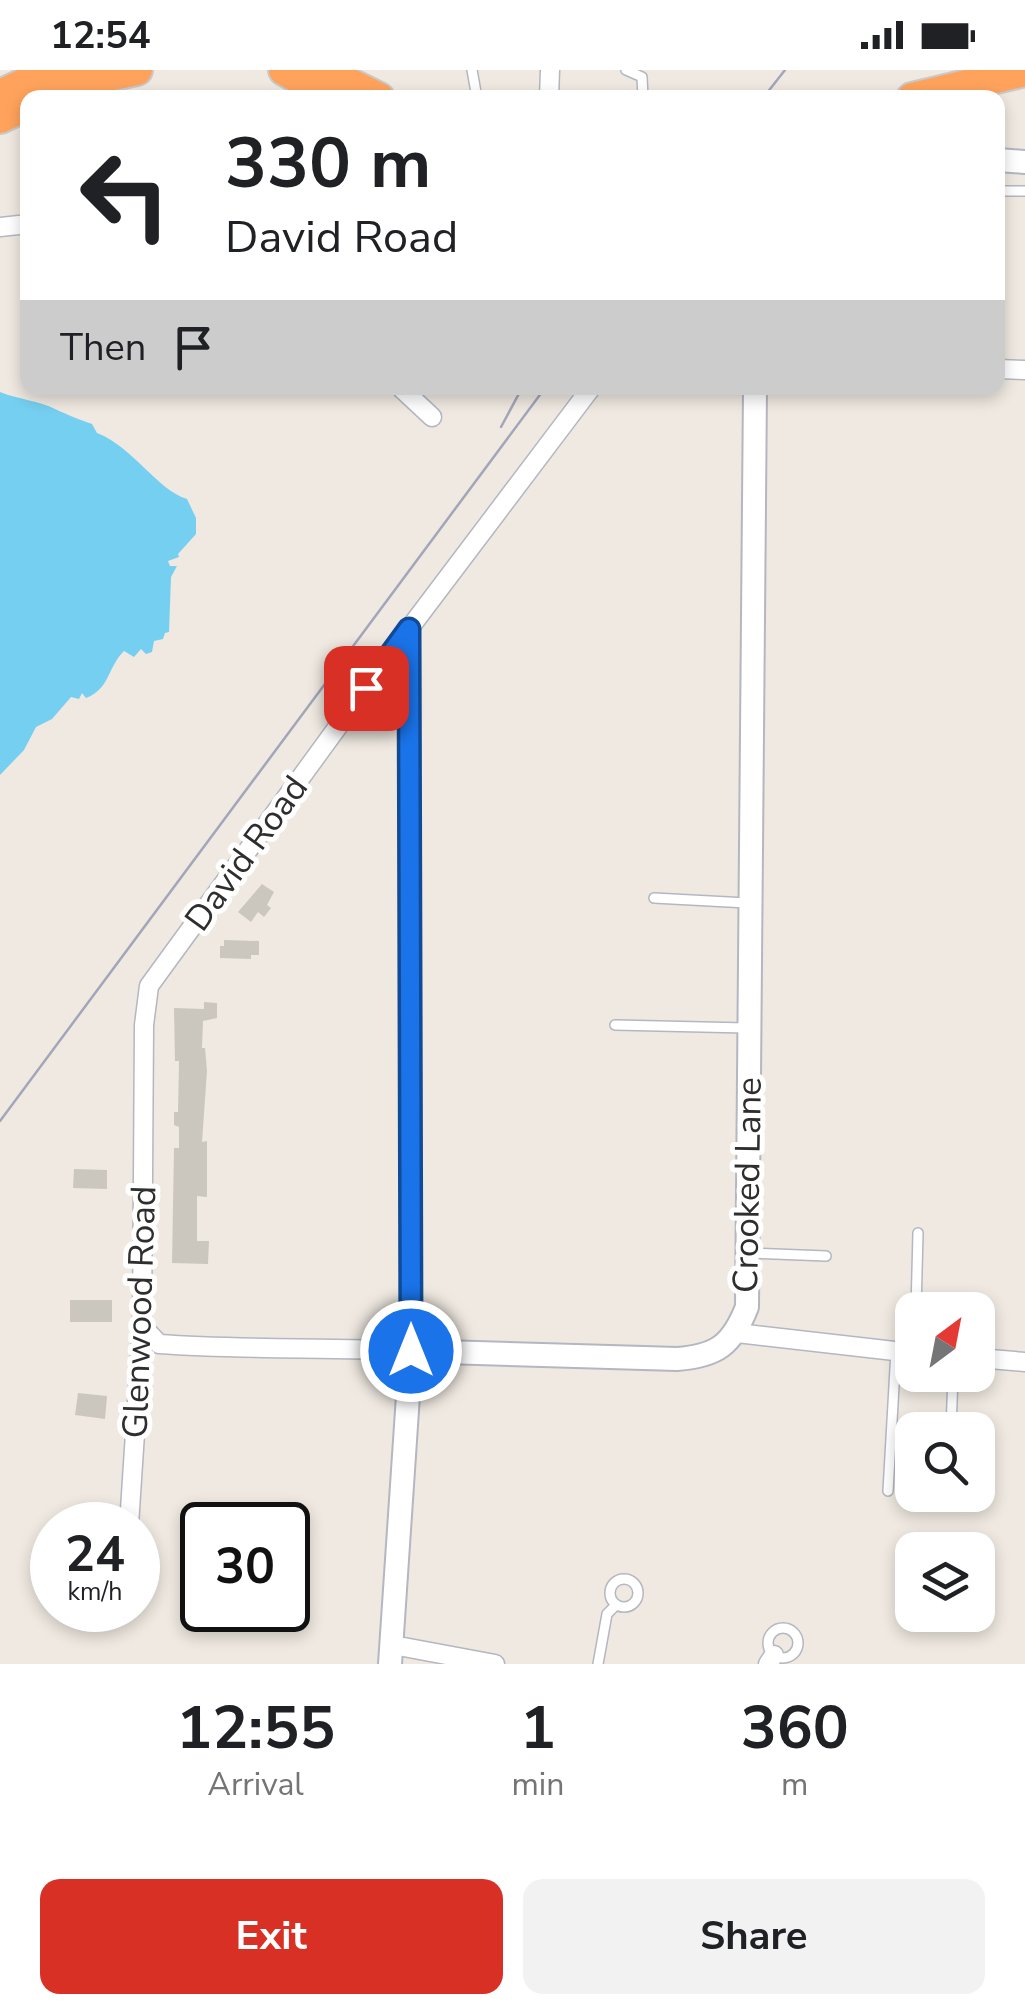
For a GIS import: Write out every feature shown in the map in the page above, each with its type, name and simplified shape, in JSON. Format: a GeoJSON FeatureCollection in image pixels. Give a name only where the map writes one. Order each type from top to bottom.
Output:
{"type":"FeatureCollection","features":[{"type":"Feature","properties":{"kind":"highway"},"geometry":{"type":"LineString","coordinates":[[0,95],[75,74],[137,70]]}},
{"type":"Feature","properties":{"kind":"highway"},"geometry":{"type":"LineString","coordinates":[[273,70],[324,79]]}},
{"type":"Feature","properties":{"kind":"highway"},"geometry":{"type":"LineString","coordinates":[[284,70],[356,90]]}},
{"type":"Feature","properties":{"kind":"highway"},"geometry":{"type":"LineString","coordinates":[[934,90],[969,77],[1025,71]]}},
{"type":"Feature","properties":{"kind":"highway"},"geometry":{"type":"LineString","coordinates":[[54,90],[75,74]]}},
{"type":"Feature","properties":{"kind":"street"},"geometry":{"type":"LineString","coordinates":[[408,395],[432,418]]}},
{"type":"Feature","properties":{"kind":"street","name":"David Road"},"geometry":{"type":"LineString","coordinates":[[145,1100],[144,1025],[149,986],[409,629],[586,395]]}},
{"type":"Feature","properties":{"kind":"street","name":"Crooked Lane"},"geometry":{"type":"LineString","coordinates":[[411,1351],[700,1357],[718,1350],[736,1333],[747,1308],[755,395]]}},
{"type":"Feature","properties":{"kind":"street"},"geometry":{"type":"LineString","coordinates":[[409,629],[411,1351],[392,1654],[495,1664]]}},
{"type":"Feature","properties":{"kind":"street","name":"Glenwood Road"},"geometry":{"type":"LineString","coordinates":[[131,1502],[142,1326],[145,1100]]}},
{"type":"Feature","properties":{"kind":"street"},"geometry":{"type":"LineString","coordinates":[[142,1326],[159,1344],[240,1350],[411,1351]]}},
{"type":"Feature","properties":{"kind":"street"},"geometry":{"type":"LineString","coordinates":[[736,1333],[895,1351]]}},
{"type":"Feature","properties":{"kind":"street"},"geometry":{"type":"LineString","coordinates":[[995,1359],[1025,1362]]}},
{"type":"Feature","properties":{"kind":"lane"},"geometry":{"type":"LineString","coordinates":[[626,70],[642,77],[643,90]]}},
{"type":"Feature","properties":{"kind":"lane"},"geometry":{"type":"LineString","coordinates":[[654,898],[750,904]]}},
{"type":"Feature","properties":{"kind":"lane"},"geometry":{"type":"LineString","coordinates":[[615,1025],[748,1028]]}},
{"type":"Feature","properties":{"kind":"lane"},"geometry":{"type":"LineString","coordinates":[[916,1292],[918,1233]]}},
{"type":"Feature","properties":{"kind":"lane"},"geometry":{"type":"LineString","coordinates":[[746,1253],[826,1256]]}},
{"type":"Feature","properties":{"kind":"lane"},"geometry":{"type":"LineString","coordinates":[[888,1490],[899,1392]]}},
{"type":"Feature","properties":{"kind":"lane"},"geometry":{"type":"LineString","coordinates":[[598,1664],[607,1614],[616,1605]]}},
{"type":"Feature","properties":{"kind":"water"},"geometry":{"type":"Polygon","coordinates":[[[0,392],[92,424],[97,433],[122,448],[165,487],[187,499],[196,518],[196,534],[179,557],[168,561],[170,566],[177,566],[171,577],[169,632],[154,641],[152,652],[146,654],[141,649],[134,657],[124,651],[100,689],[86,698],[82,693],[79,699],[71,697],[52,719],[36,727],[24,750],[0,775],[0,392]]]}},
{"type":"Feature","properties":{"kind":"building"},"geometry":{"type":"Polygon","coordinates":[[[262,884],[274,892],[267,905],[271,908],[264,917],[258,912],[251,922],[238,912],[262,884]]]}},
{"type":"Feature","properties":{"kind":"building"},"geometry":{"type":"Polygon","coordinates":[[[224,940],[259,941],[259,955],[251,955],[251,959],[220,958],[224,940]]]}},
{"type":"Feature","properties":{"kind":"building"},"geometry":{"type":"Polygon","coordinates":[[[204,1002],[217,1003],[217,1018],[203,1021],[202,1048],[207,1071],[202,1142],[207,1141],[207,1197],[197,1196],[197,1241],[209,1241],[208,1264],[172,1263],[174,1148],[179,1148],[179,1127],[174,1125],[179,1061],[175,1061],[174,1008],[204,1009],[204,1002]]]}},
{"type":"Feature","properties":{"kind":"building"},"geometry":{"type":"Polygon","coordinates":[[[74,1169],[107,1170],[107,1189],[73,1188],[74,1169]]]}},
{"type":"Feature","properties":{"kind":"building"},"geometry":{"type":"Polygon","coordinates":[[[70,1300],[112,1300],[112,1322],[70,1322],[70,1300]]]}},
{"type":"Feature","properties":{"kind":"building"},"geometry":{"type":"Polygon","coordinates":[[[78,1393],[107,1396],[105,1419],[75,1415],[78,1393]]]}},
{"type":"Feature","properties":{"kind":"tram line"},"geometry":{"type":"LineString","coordinates":[[769,90],[785,70]]}},
{"type":"Feature","properties":{"kind":"tram line"},"geometry":{"type":"LineString","coordinates":[[501,427],[518,395]]}},
{"type":"Feature","properties":{"kind":"tram line"},"geometry":{"type":"LineString","coordinates":[[0,1121],[540,395]]}},
{"type":"Feature","properties":{"kind":"route"},"geometry":{"type":"LineString","coordinates":[[366,688],[409,629],[411,1351]]}}]}
